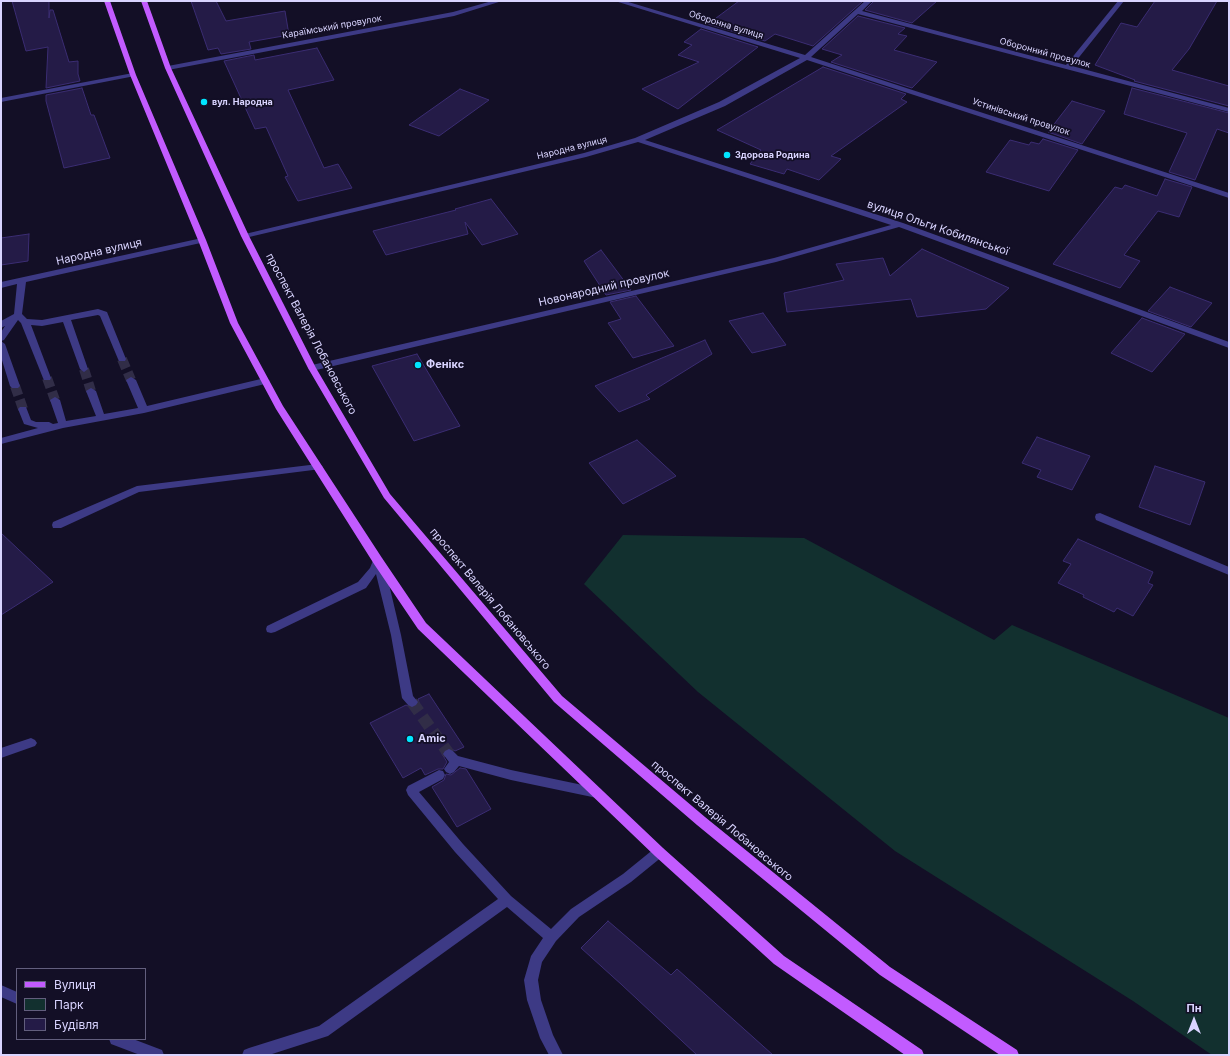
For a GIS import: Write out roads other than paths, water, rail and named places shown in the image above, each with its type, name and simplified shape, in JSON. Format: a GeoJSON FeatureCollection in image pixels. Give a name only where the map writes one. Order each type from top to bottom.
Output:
{"type":"FeatureCollection","features":[{"type":"Feature","properties":{"kind":"main road"},"geometry":{"type":"LineString","coordinates":[[107,1],[133,75],[202,240],[234,323],[279,407],[378,561],[422,626],[659,852],[779,960],[917,1055]]}},
{"type":"Feature","properties":{"kind":"main road","name":"проспект Валерія Лобановського"},"geometry":{"type":"LineString","coordinates":[[144,1],[168,68],[245,236],[312,368],[386,496],[558,699],[701,821],[885,971],[1012,1055]]}},
{"type":"Feature","properties":{"kind":"street","name":"Караїмський провулок"},"geometry":{"type":"LineString","coordinates":[[168,68],[454,14],[499,1]]}},
{"type":"Feature","properties":{"kind":"street","name":"Оборонна вулиця"},"geometry":{"type":"LineString","coordinates":[[618,1],[806,58]]}},
{"type":"Feature","properties":{"kind":"street","name":"Народна вулиця"},"geometry":{"type":"LineString","coordinates":[[245,236],[578,157],[638,140],[722,104],[806,58],[869,1]]}},
{"type":"Feature","properties":{"kind":"street"},"geometry":{"type":"LineString","coordinates":[[1067,68],[1121,1]]}},
{"type":"Feature","properties":{"kind":"street","name":"Оборонний провулок"},"geometry":{"type":"LineString","coordinates":[[857,12],[1229,110]]}},
{"type":"Feature","properties":{"kind":"street","name":"Устинівський провулок"},"geometry":{"type":"LineString","coordinates":[[806,58],[1229,196]]}},
{"type":"Feature","properties":{"kind":"street"},"geometry":{"type":"LineString","coordinates":[[1,100],[133,75]]}},
{"type":"Feature","properties":{"kind":"street","name":"вулиця Ольги Кобилянської"},"geometry":{"type":"LineString","coordinates":[[638,140],[900,225],[1229,345]]}},
{"type":"Feature","properties":{"kind":"street","name":"Новонародний провулок"},"geometry":{"type":"LineString","coordinates":[[312,368],[776,260],[900,225]]}},
{"type":"Feature","properties":{"kind":"street","name":"Народна вулиця"},"geometry":{"type":"LineString","coordinates":[[1,285],[202,240]]}},
{"type":"Feature","properties":{"kind":"street"},"geometry":{"type":"LineString","coordinates":[[1,338],[18,315],[22,281]]}},
{"type":"Feature","properties":{"kind":"street"},"geometry":{"type":"LineString","coordinates":[[25,322],[42,323],[98,312],[104,314],[122,359]]}},
{"type":"Feature","properties":{"kind":"street"},"geometry":{"type":"LineString","coordinates":[[18,315],[25,322],[47,378]]}},
{"type":"Feature","properties":{"kind":"street"},"geometry":{"type":"LineString","coordinates":[[1,325],[18,315]]}},
{"type":"Feature","properties":{"kind":"street"},"geometry":{"type":"LineString","coordinates":[[66,318],[84,368]]}},
{"type":"Feature","properties":{"kind":"street"},"geometry":{"type":"LineString","coordinates":[[1,344],[15,386]]}},
{"type":"Feature","properties":{"kind":"street"},"geometry":{"type":"LineString","coordinates":[[131,380],[144,410]]}},
{"type":"Feature","properties":{"kind":"street"},"geometry":{"type":"LineString","coordinates":[[1,441],[63,425],[144,410],[264,381]]}},
{"type":"Feature","properties":{"kind":"street"},"geometry":{"type":"LineString","coordinates":[[91,391],[101,418]]}},
{"type":"Feature","properties":{"kind":"street"},"geometry":{"type":"LineString","coordinates":[[55,400],[63,425]]}},
{"type":"Feature","properties":{"kind":"street"},"geometry":{"type":"LineString","coordinates":[[23,409],[27,422],[35,425],[63,425]]}},
{"type":"Feature","properties":{"kind":"street"},"geometry":{"type":"LineString","coordinates":[[56,525],[137,489],[318,467]]}},
{"type":"Feature","properties":{"kind":"street"},"geometry":{"type":"LineString","coordinates":[[1100,517],[1229,572]]}},
{"type":"Feature","properties":{"kind":"street"},"geometry":{"type":"LineString","coordinates":[[271,629],[362,585],[374,570],[378,561]]}},
{"type":"Feature","properties":{"kind":"street"},"geometry":{"type":"LineString","coordinates":[[378,561],[396,635],[408,698],[412,702]]}},
{"type":"Feature","properties":{"kind":"street"},"geometry":{"type":"LineString","coordinates":[[1,752],[31,743]]}},
{"type":"Feature","properties":{"kind":"street"},"geometry":{"type":"LineString","coordinates":[[552,937],[508,900],[459,848],[414,795],[412,790],[448,764],[511,775],[597,793]]}},
{"type":"Feature","properties":{"kind":"street"},"geometry":{"type":"LineString","coordinates":[[556,1055],[547,1038],[534,1000],[532,980],[536,960],[552,937],[575,913],[627,878],[659,852]]}},
{"type":"Feature","properties":{"kind":"street"},"geometry":{"type":"LineString","coordinates":[[248,1055],[323,1031],[508,900]]}},
{"type":"Feature","properties":{"kind":"street"},"geometry":{"type":"LineString","coordinates":[[1,991],[16,998]]}},
{"type":"Feature","properties":{"kind":"street"},"geometry":{"type":"LineString","coordinates":[[119,1040],[157,1055]]}},
{"type":"Feature","properties":{"kind":"tunnel"},"geometry":{"type":"LineString","coordinates":[[122,359],[131,380]]}},
{"type":"Feature","properties":{"kind":"tunnel"},"geometry":{"type":"LineString","coordinates":[[84,369],[91,391]]}},
{"type":"Feature","properties":{"kind":"tunnel"},"geometry":{"type":"LineString","coordinates":[[47,378],[55,400]]}},
{"type":"Feature","properties":{"kind":"tunnel"},"geometry":{"type":"LineString","coordinates":[[15,386],[23,409]]}},
{"type":"Feature","properties":{"kind":"tunnel"},"geometry":{"type":"LineString","coordinates":[[412,702],[449,754]]}},
{"type":"Feature","properties":{"kind":"place","name":"вул. Народна"},"geometry":{"type":"Point","coordinates":[204,102]}},
{"type":"Feature","properties":{"kind":"place","name":"Здорова Родина"},"geometry":{"type":"Point","coordinates":[727,155]}},
{"type":"Feature","properties":{"kind":"place","name":"Фенікс"},"geometry":{"type":"Point","coordinates":[418,365]}},
{"type":"Feature","properties":{"kind":"place","name":"Amic"},"geometry":{"type":"Point","coordinates":[410,739]}}]}
